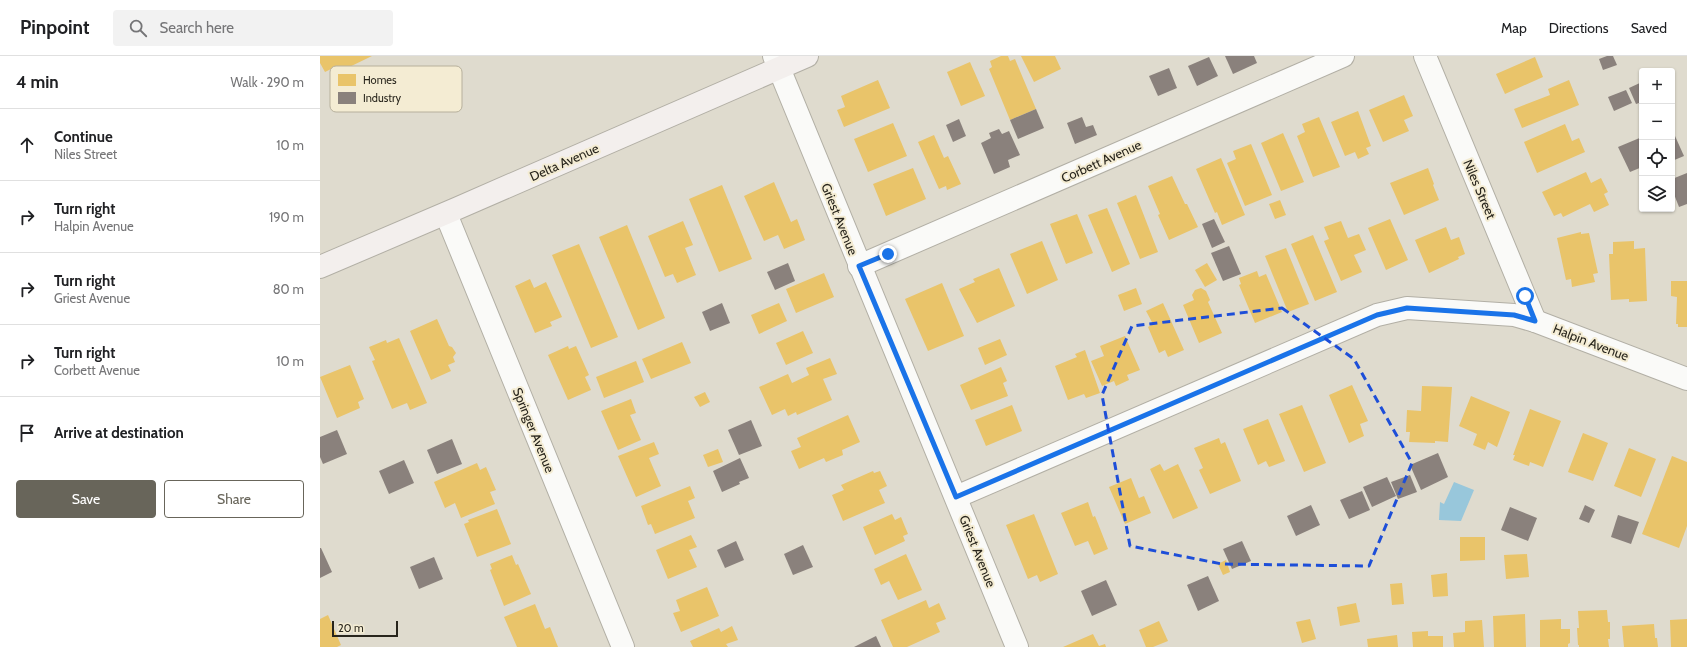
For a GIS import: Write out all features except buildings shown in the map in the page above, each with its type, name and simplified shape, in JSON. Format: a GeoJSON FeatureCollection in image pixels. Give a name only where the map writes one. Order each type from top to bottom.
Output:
{"type":"FeatureCollection","features":[{"type":"Feature","properties":{"kind":"street","name":"Delta Avenue"},"geometry":{"type":"LineString","coordinates":[[320,267],[446,214],[776,62],[807,56]]}},
{"type":"Feature","properties":{"kind":"street","name":"Corbett Avenue"},"geometry":{"type":"LineString","coordinates":[[859,266],[1343,56]]}},
{"type":"Feature","properties":{"kind":"street","name":"Niles Street"},"geometry":{"type":"LineString","coordinates":[[1424,56],[1535,321]]}},
{"type":"Feature","properties":{"kind":"street","name":"Griest Avenue"},"geometry":{"type":"LineString","coordinates":[[776,62],[1017,647]]}},
{"type":"Feature","properties":{"kind":"street","name":"Springer Avenue"},"geometry":{"type":"LineString","coordinates":[[446,214],[623,647]]}},
{"type":"Feature","properties":{"kind":"street","name":"Halpin Avenue"},"geometry":{"type":"LineString","coordinates":[[956,497],[1377,315],[1407,308],[1514,315],[1535,321],[1687,379]]}},
{"type":"Feature","properties":{"kind":"highlighted area"},"geometry":{"type":"Polygon","coordinates":[[[1282,308],[1354,359],[1412,463],[1369,566],[1222,564],[1130,546],[1102,395],[1132,326],[1282,308]]]}},
{"type":"Feature","properties":{"kind":"water"},"geometry":{"type":"Polygon","coordinates":[[[1454,482],[1474,490],[1461,521],[1439,520],[1440,502],[1444,504],[1454,482]]]}},
{"type":"Feature","properties":{"kind":"route"},"geometry":{"type":"LineString","coordinates":[[888,254],[859,266],[956,497],[1377,315],[1407,308],[1514,315],[1535,321],[1525,296]]}}]}
